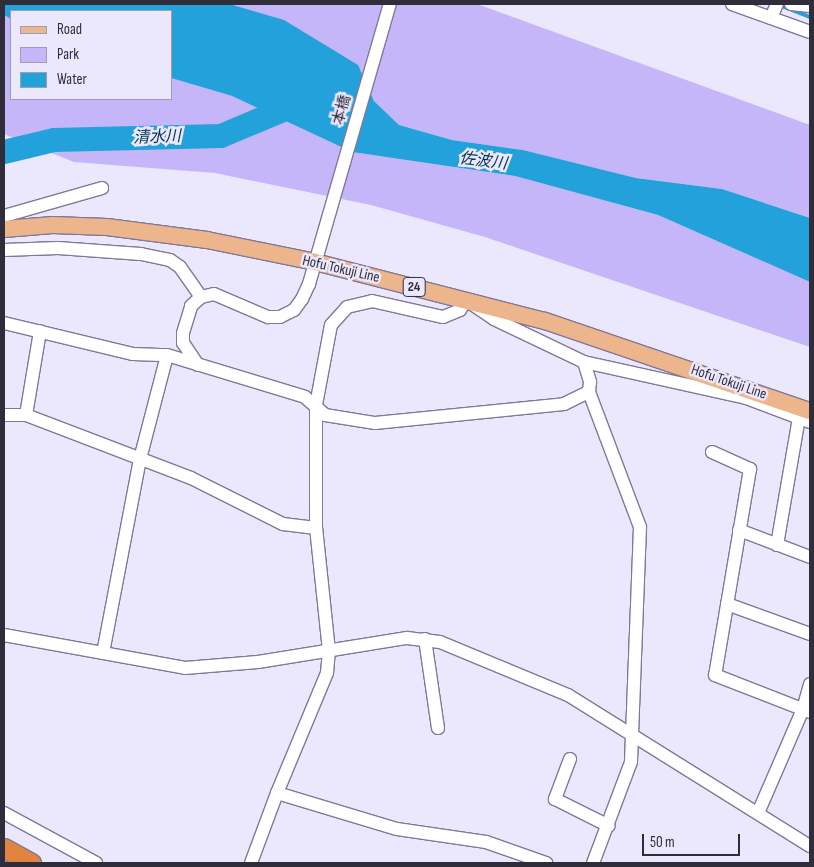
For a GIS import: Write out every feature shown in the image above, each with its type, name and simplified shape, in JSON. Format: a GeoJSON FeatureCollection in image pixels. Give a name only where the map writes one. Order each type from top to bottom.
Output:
{"type":"FeatureCollection","features":[{"type":"Feature","properties":{"kind":"highway"},"geometry":{"type":"LineString","coordinates":[[4,848],[31,863]]}},
{"type":"Feature","properties":{"kind":"main road","name":"Hofu Tokuji Line"},"geometry":{"type":"LineString","coordinates":[[4,229],[53,225],[107,227],[207,240],[315,262],[466,300],[592,336],[805,415]]}},
{"type":"Feature","properties":{"kind":"street","name":"本橋"},"geometry":{"type":"LineString","coordinates":[[201,297],[214,294],[268,316],[280,317],[294,310],[302,299],[315,262],[390,4]]}},
{"type":"Feature","properties":{"kind":"street"},"geometry":{"type":"LineString","coordinates":[[732,4],[810,32]]}},
{"type":"Feature","properties":{"kind":"street"},"geometry":{"type":"LineString","coordinates":[[771,18],[777,4]]}},
{"type":"Feature","properties":{"kind":"street"},"geometry":{"type":"LineString","coordinates":[[791,4],[810,6]]}},
{"type":"Feature","properties":{"kind":"street"},"geometry":{"type":"LineString","coordinates":[[4,216],[102,188]]}},
{"type":"Feature","properties":{"kind":"street"},"geometry":{"type":"LineString","coordinates":[[4,250],[58,248],[170,260],[180,267],[201,297],[192,306],[183,333],[183,343],[198,365]]}},
{"type":"Feature","properties":{"kind":"street"},"geometry":{"type":"LineString","coordinates":[[252,863],[277,793],[327,673],[329,651],[316,528],[316,404],[331,325],[348,307],[372,301],[443,317],[460,310],[466,300],[494,319],[584,362],[746,398],[805,415],[777,545]]}},
{"type":"Feature","properties":{"kind":"street"},"geometry":{"type":"LineString","coordinates":[[4,323],[133,354],[166,355],[305,397],[316,404],[325,415],[375,423],[564,404],[590,392]]}},
{"type":"Feature","properties":{"kind":"street"},"geometry":{"type":"LineString","coordinates":[[26,415],[40,331]]}},
{"type":"Feature","properties":{"kind":"street"},"geometry":{"type":"LineString","coordinates":[[103,654],[140,459],[166,355]]}},
{"type":"Feature","properties":{"kind":"street"},"geometry":{"type":"LineString","coordinates":[[584,362],[590,382],[590,392],[640,526],[632,762],[609,826],[593,863]]}},
{"type":"Feature","properties":{"kind":"street"},"geometry":{"type":"LineString","coordinates":[[4,415],[26,415],[191,478],[282,524],[316,528]]}},
{"type":"Feature","properties":{"kind":"street"},"geometry":{"type":"LineString","coordinates":[[712,452],[750,469],[715,675],[807,710]]}},
{"type":"Feature","properties":{"kind":"street"},"geometry":{"type":"LineString","coordinates":[[739,530],[810,557]]}},
{"type":"Feature","properties":{"kind":"street"},"geometry":{"type":"LineString","coordinates":[[727,604],[810,634]]}},
{"type":"Feature","properties":{"kind":"street"},"geometry":{"type":"LineString","coordinates":[[4,635],[185,668],[329,651],[407,638],[425,639],[538,681],[634,735],[810,846]]}},
{"type":"Feature","properties":{"kind":"street"},"geometry":{"type":"LineString","coordinates":[[425,639],[438,728]]}},
{"type":"Feature","properties":{"kind":"street"},"geometry":{"type":"LineString","coordinates":[[758,813],[807,710],[810,684]]}},
{"type":"Feature","properties":{"kind":"street"},"geometry":{"type":"LineString","coordinates":[[570,759],[555,799],[609,826]]}},
{"type":"Feature","properties":{"kind":"street"},"geometry":{"type":"LineString","coordinates":[[277,793],[397,829],[486,842],[546,863]]}},
{"type":"Feature","properties":{"kind":"street"},"geometry":{"type":"LineString","coordinates":[[4,813],[96,863]]}},
{"type":"Feature","properties":{"kind":"green space"},"geometry":{"type":"Polygon","coordinates":[[[229,4],[477,4],[810,125],[810,218],[722,189],[636,178],[523,150],[452,140],[399,125],[374,101],[357,65],[229,4]]]}},
{"type":"Feature","properties":{"kind":"green space"},"geometry":{"type":"Polygon","coordinates":[[[4,15],[10,18],[10,100],[172,100],[172,78],[232,96],[352,152],[515,176],[658,215],[810,282],[810,347],[485,237],[371,205],[215,173],[74,162],[4,134],[4,15]]]}},
{"type":"Feature","properties":{"kind":"water","name":"佐波川"},"geometry":{"type":"Polygon","coordinates":[[[4,4],[229,4],[284,20],[358,65],[374,101],[399,125],[452,140],[523,150],[636,178],[722,189],[810,218],[810,282],[658,215],[515,176],[352,152],[232,96],[172,78],[172,10],[10,10],[10,18],[4,15],[4,4]]]}},
{"type":"Feature","properties":{"kind":"waterway"},"geometry":{"type":"LineString","coordinates":[[779,5],[810,17]]}},
{"type":"Feature","properties":{"kind":"waterway","name":"清水川"},"geometry":{"type":"LineString","coordinates":[[4,152],[54,140],[221,136],[302,102]]}}]}
